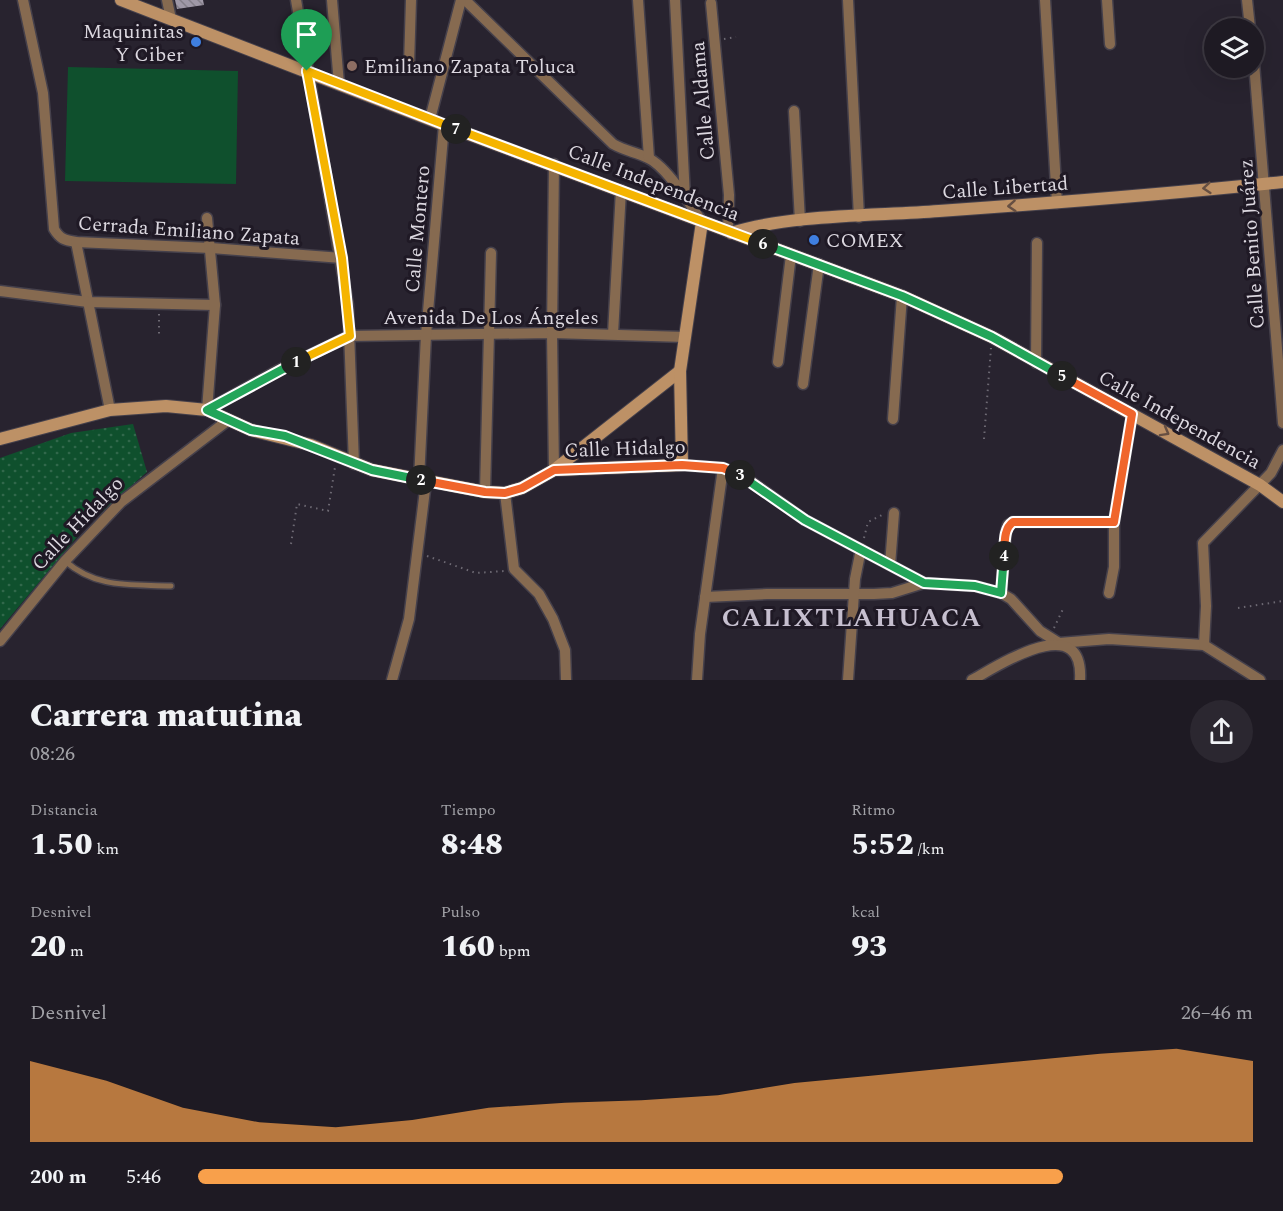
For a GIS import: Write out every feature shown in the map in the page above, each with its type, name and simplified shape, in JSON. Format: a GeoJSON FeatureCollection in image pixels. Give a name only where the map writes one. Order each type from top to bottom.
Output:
{"type":"FeatureCollection","features":[{"type":"Feature","properties":{"kind":"main road","name":"Calle Independencia"},"geometry":{"type":"LineString","coordinates":[[121,0],[444,125],[554,164],[902,296],[992,337],[1260,485],[1283,502]]}},
{"type":"Feature","properties":{"kind":"main road","name":"Calle Libertad"},"geometry":{"type":"LineString","coordinates":[[730,232],[752,226],[800,221],[1057,203],[1283,182]]}},
{"type":"Feature","properties":{"kind":"main road"},"geometry":{"type":"LineString","coordinates":[[682,465],[680,371],[702,222]]}},
{"type":"Feature","properties":{"kind":"main road"},"geometry":{"type":"LineString","coordinates":[[554,470],[680,371]]}},
{"type":"Feature","properties":{"kind":"main road"},"geometry":{"type":"LineString","coordinates":[[0,440],[110,410],[166,406],[207,410],[227,421]]}},
{"type":"Feature","properties":{"kind":"main road","name":"Calle Hidalgo"},"geometry":{"type":"LineString","coordinates":[[227,421],[251,430],[285,436],[337,455],[354,464],[423,481],[485,492],[505,493],[522,488],[554,470],[682,465]]}},
{"type":"Feature","properties":{"kind":"street","name":"Cerrada Emiliano Zapata"},"geometry":{"type":"LineString","coordinates":[[23,0],[43,93],[54,229],[58,236],[63,240],[76,242],[211,248],[342,258]]}},
{"type":"Feature","properties":{"kind":"street"},"geometry":{"type":"LineString","coordinates":[[167,0],[171,19]]}},
{"type":"Feature","properties":{"kind":"street"},"geometry":{"type":"LineString","coordinates":[[296,0],[342,258],[350,336],[354,464]]}},
{"type":"Feature","properties":{"kind":"street"},"geometry":{"type":"LineString","coordinates":[[332,0],[339,84]]}},
{"type":"Feature","properties":{"kind":"street"},"geometry":{"type":"LineString","coordinates":[[409,65],[411,0]]}},
{"type":"Feature","properties":{"kind":"street"},"geometry":{"type":"LineString","coordinates":[[430,119],[461,0]]}},
{"type":"Feature","properties":{"kind":"street"},"geometry":{"type":"LineString","coordinates":[[465,0],[613,144],[627,153],[649,158],[685,198],[702,222]]}},
{"type":"Feature","properties":{"kind":"street"},"geometry":{"type":"LineString","coordinates":[[638,0],[649,158]]}},
{"type":"Feature","properties":{"kind":"street"},"geometry":{"type":"LineString","coordinates":[[675,0],[685,198]]}},
{"type":"Feature","properties":{"kind":"street"},"geometry":{"type":"LineString","coordinates":[[848,0],[859,217]]}},
{"type":"Feature","properties":{"kind":"street"},"geometry":{"type":"LineString","coordinates":[[1045,0],[1057,203]]}},
{"type":"Feature","properties":{"kind":"street"},"geometry":{"type":"LineString","coordinates":[[1107,0],[1110,44]]}},
{"type":"Feature","properties":{"kind":"street"},"geometry":{"type":"LineString","coordinates":[[1247,0],[1249,18]]}},
{"type":"Feature","properties":{"kind":"street","name":"Calle Aldama"},"geometry":{"type":"LineString","coordinates":[[711,3],[729,195],[730,232]]}},
{"type":"Feature","properties":{"kind":"street","name":"Calle Benito Juárez"},"geometry":{"type":"LineString","coordinates":[[1255,78],[1279,334],[1283,423]]}},
{"type":"Feature","properties":{"kind":"street"},"geometry":{"type":"LineString","coordinates":[[794,111],[800,221]]}},
{"type":"Feature","properties":{"kind":"street","name":"Calle Montero"},"geometry":{"type":"LineString","coordinates":[[392,680],[409,619],[419,553],[426,335],[444,125]]}},
{"type":"Feature","properties":{"kind":"street"},"geometry":{"type":"LineString","coordinates":[[554,164],[552,333],[554,470]]}},
{"type":"Feature","properties":{"kind":"street"},"geometry":{"type":"LineString","coordinates":[[613,334],[621,190]]}},
{"type":"Feature","properties":{"kind":"street"},"geometry":{"type":"LineString","coordinates":[[207,218],[215,305],[207,410]]}},
{"type":"Feature","properties":{"kind":"street"},"geometry":{"type":"LineString","coordinates":[[76,242],[110,410]]}},
{"type":"Feature","properties":{"kind":"street"},"geometry":{"type":"LineString","coordinates":[[1036,363],[1037,243]]}},
{"type":"Feature","properties":{"kind":"street"},"geometry":{"type":"LineString","coordinates":[[485,492],[491,335],[491,253]]}},
{"type":"Feature","properties":{"kind":"street"},"geometry":{"type":"LineString","coordinates":[[778,362],[791,255]]}},
{"type":"Feature","properties":{"kind":"street"},"geometry":{"type":"LineString","coordinates":[[803,384],[819,264]]}},
{"type":"Feature","properties":{"kind":"street"},"geometry":{"type":"LineString","coordinates":[[0,291],[88,302],[215,305]]}},
{"type":"Feature","properties":{"kind":"street"},"geometry":{"type":"LineString","coordinates":[[893,419],[902,296]]}},
{"type":"Feature","properties":{"kind":"street","name":"Avenida De Los Ángeles"},"geometry":{"type":"LineString","coordinates":[[207,410],[279,370],[350,336],[552,333],[685,337]]}},
{"type":"Feature","properties":{"kind":"street"},"geometry":{"type":"LineString","coordinates":[[1109,593],[1114,567],[1114,522],[1132,414]]}},
{"type":"Feature","properties":{"kind":"street","name":"Calle Hidalgo"},"geometry":{"type":"LineString","coordinates":[[0,641],[65,561],[121,502],[227,421]]}},
{"type":"Feature","properties":{"kind":"street"},"geometry":{"type":"LineString","coordinates":[[1204,645],[1206,606],[1203,543],[1213,529],[1271,473],[1283,450]]}},
{"type":"Feature","properties":{"kind":"street","name":"Calle Hidalgo"},"geometry":{"type":"LineString","coordinates":[[682,465],[723,468],[743,476],[805,520],[924,583],[975,586],[1001,593],[1011,599],[1054,641],[1067,646],[1078,659],[1080,680]]}},
{"type":"Feature","properties":{"kind":"street"},"geometry":{"type":"LineString","coordinates":[[697,680],[705,597],[723,468]]}},
{"type":"Feature","properties":{"kind":"street"},"geometry":{"type":"LineString","coordinates":[[505,493],[514,568],[539,594],[553,620],[566,650],[566,680]]}},
{"type":"Feature","properties":{"kind":"street"},"geometry":{"type":"LineString","coordinates":[[890,564],[894,513]]}},
{"type":"Feature","properties":{"kind":"street"},"geometry":{"type":"LineString","coordinates":[[1001,593],[1008,525],[1013,522],[1114,522]]}},
{"type":"Feature","properties":{"kind":"street"},"geometry":{"type":"LineString","coordinates":[[848,680],[853,595],[861,549]]}},
{"type":"Feature","properties":{"kind":"street"},"geometry":{"type":"LineString","coordinates":[[705,597],[892,593],[924,583]]}},
{"type":"Feature","properties":{"kind":"street"},"geometry":{"type":"LineString","coordinates":[[972,680],[1016,656],[1054,641],[1109,639],[1204,645],[1260,680]]}},
{"type":"Feature","properties":{"kind":"lane"},"geometry":{"type":"LineString","coordinates":[[65,561],[81,575],[104,583],[171,586]]}},
{"type":"Feature","properties":{"kind":"path"},"geometry":{"type":"LineString","coordinates":[[159,305],[159,338]]}},
{"type":"Feature","properties":{"kind":"path"},"geometry":{"type":"LineString","coordinates":[[984,439],[992,337]]}},
{"type":"Feature","properties":{"kind":"path"},"geometry":{"type":"LineString","coordinates":[[291,544],[297,504],[328,511],[337,455]]}},
{"type":"Feature","properties":{"kind":"path"},"geometry":{"type":"LineString","coordinates":[[861,549],[868,522],[873,517],[894,513]]}},
{"type":"Feature","properties":{"kind":"path"},"geometry":{"type":"LineString","coordinates":[[419,553],[476,573],[514,568]]}},
{"type":"Feature","properties":{"kind":"path"},"geometry":{"type":"LineString","coordinates":[[1238,608],[1283,601]]}},
{"type":"Feature","properties":{"kind":"path"},"geometry":{"type":"LineString","coordinates":[[1054,641],[1063,609]]}},
{"type":"Feature","properties":{"kind":"green space"},"geometry":{"type":"Polygon","coordinates":[[[68,67],[238,71],[236,184],[65,181],[68,67]]]}},
{"type":"Feature","properties":{"kind":"green space"},"geometry":{"type":"Polygon","coordinates":[[[133,424],[147,472],[87,525],[0,629],[0,458],[71,433],[133,424]]]}},
{"type":"Feature","properties":{"kind":"building"},"geometry":{"type":"Polygon","coordinates":[[[175,0],[203,0],[204,5],[177,9],[175,0]]]}},
{"type":"Feature","properties":{"kind":"place","name":"Maquinitas Y Ciber"},"geometry":{"type":"Point","coordinates":[196,42]}},
{"type":"Feature","properties":{"kind":"place","name":"Emiliano Zapata Toluca"},"geometry":{"type":"Point","coordinates":[352,66]}},
{"type":"Feature","properties":{"kind":"place","name":"COMEX"},"geometry":{"type":"Point","coordinates":[814,240]}},
{"type":"Feature","properties":{"kind":"district","name":"CALIXTLAHUACA"},"geometry":{"type":"Point","coordinates":[852,617]}},
{"type":"Feature","properties":{"kind":"route"},"geometry":{"type":"LineString","coordinates":[[307,71],[444,125],[554,164],[728,232],[902,296],[992,337],[1132,414],[1114,522],[1024,521],[1008,525],[1001,593],[975,586],[924,583],[805,520],[743,476],[723,468],[682,465],[554,470],[522,488],[505,493],[485,492],[372,470],[285,436],[251,430],[207,410],[279,370],[350,336],[342,258],[307,71]]}}]}
